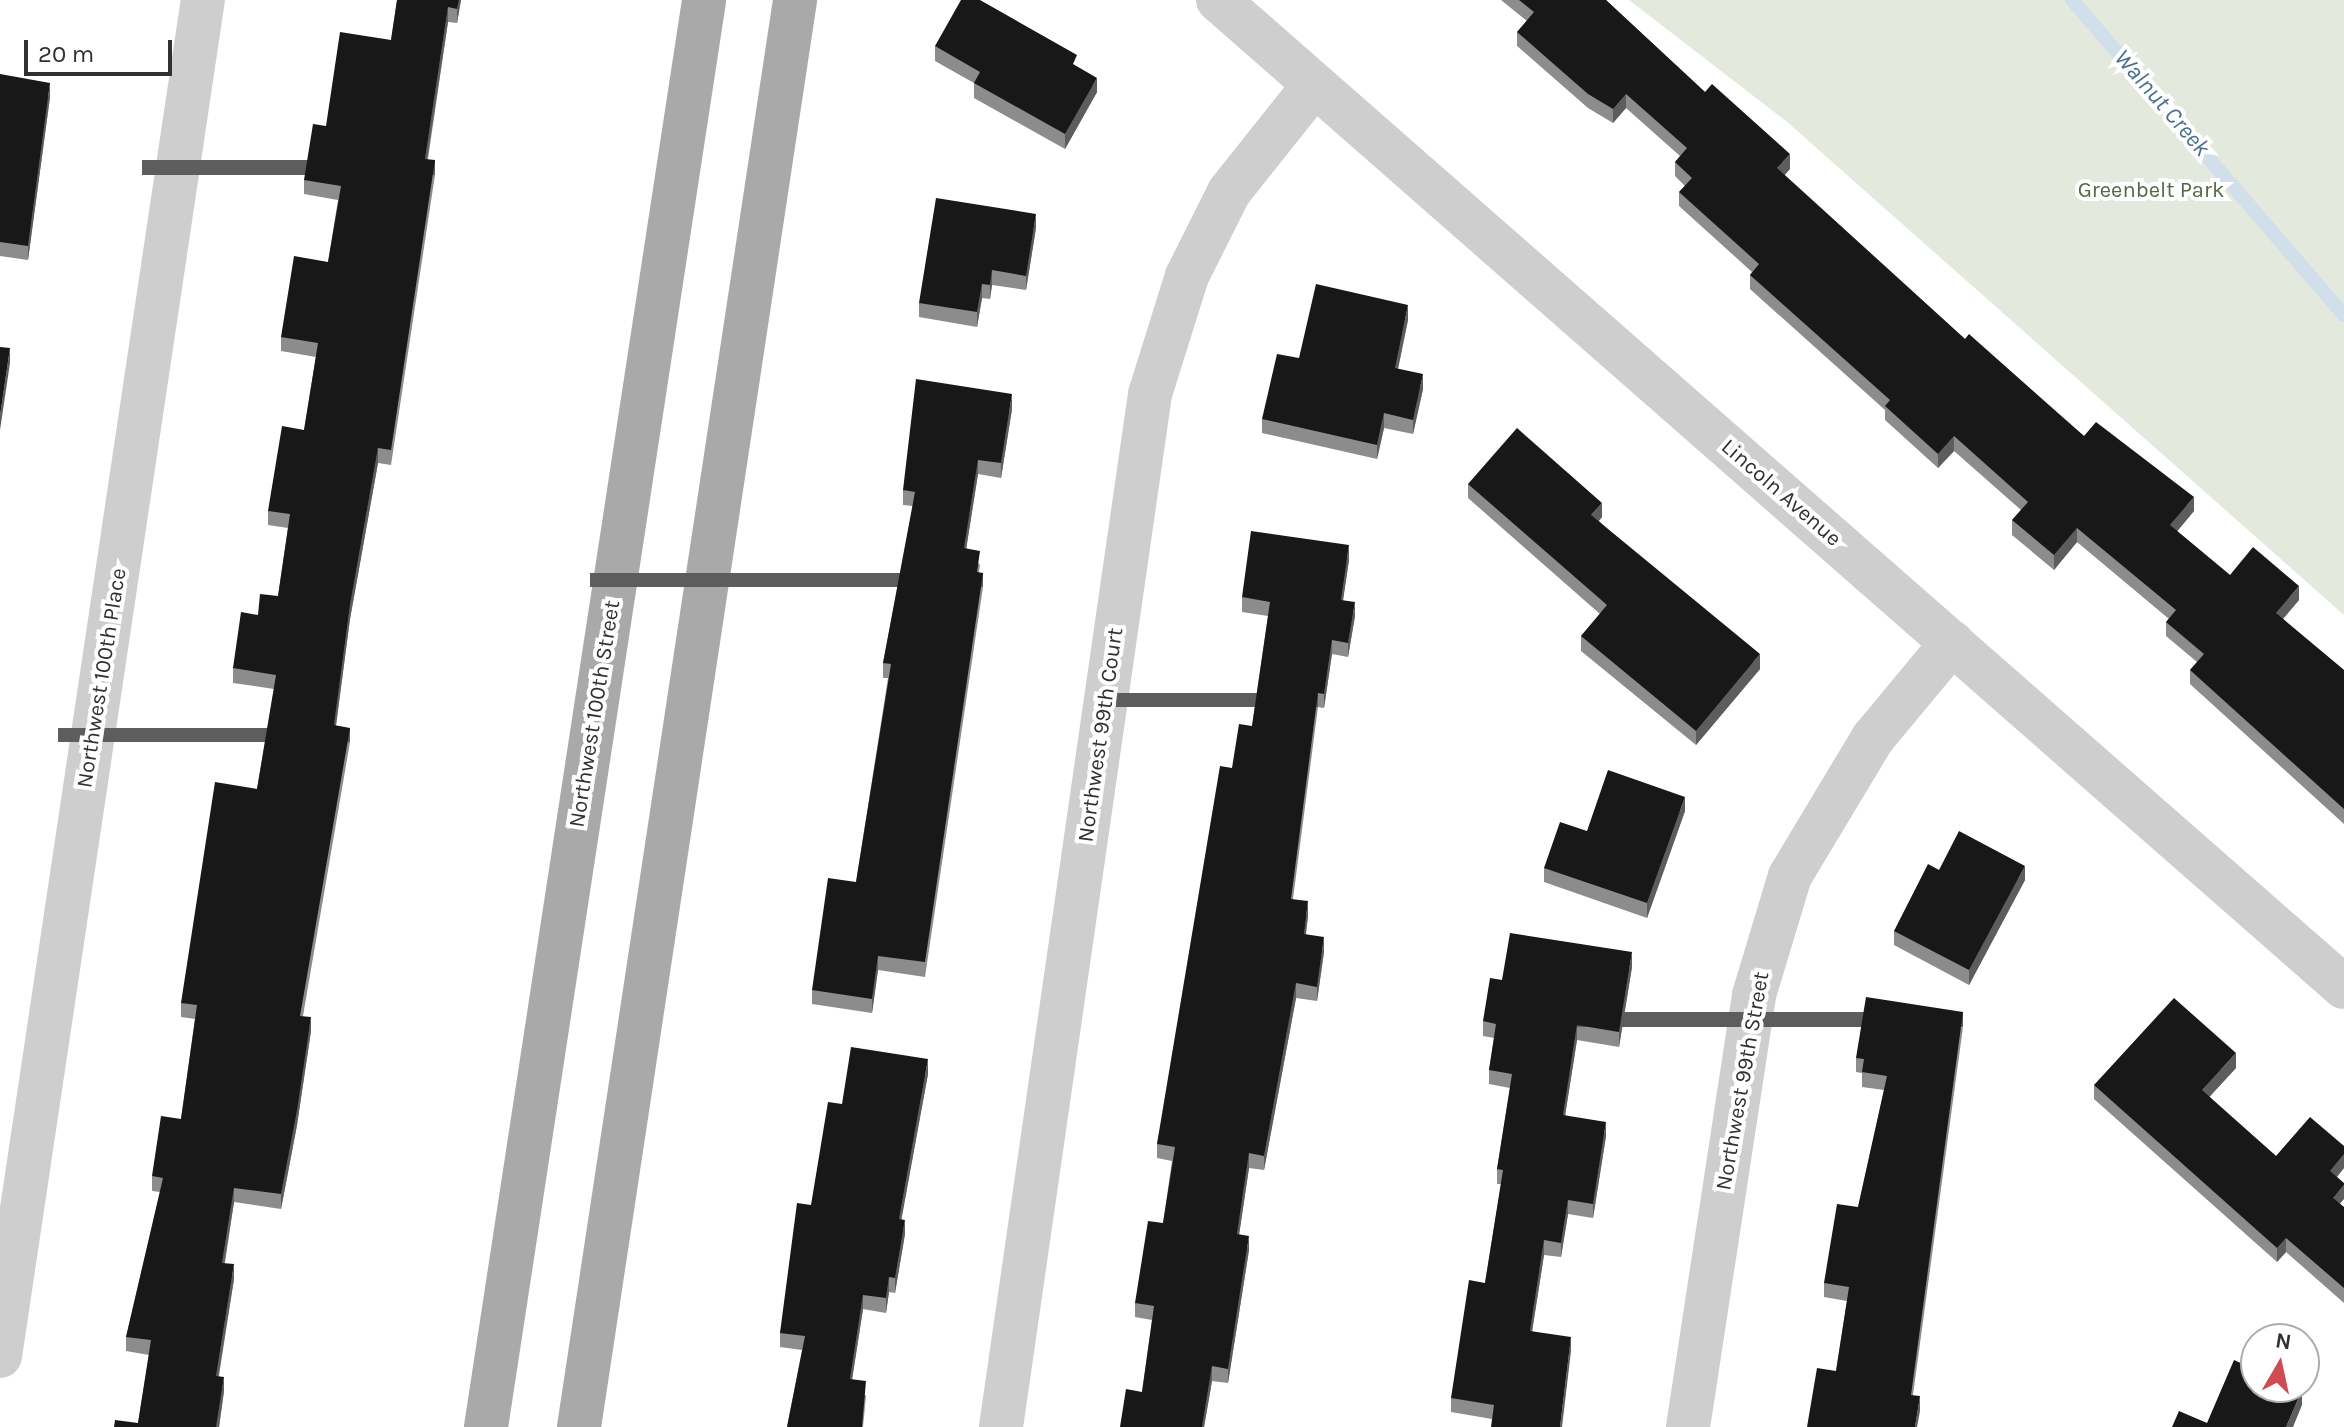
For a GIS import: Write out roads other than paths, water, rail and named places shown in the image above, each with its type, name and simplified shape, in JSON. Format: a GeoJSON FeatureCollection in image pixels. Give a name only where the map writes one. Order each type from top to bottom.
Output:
{"type":"FeatureCollection","features":[{"type":"Feature","properties":{"kind":"main road","name":"Northwest 100th Street"},"geometry":{"type":"LineString","coordinates":[[486,1427],[704,0]]}},
{"type":"Feature","properties":{"kind":"main road"},"geometry":{"type":"LineString","coordinates":[[579,1427],[795,0]]}},
{"type":"Feature","properties":{"kind":"street","name":"Northwest 100th Place"},"geometry":{"type":"LineString","coordinates":[[0,1356],[203,0]]}},
{"type":"Feature","properties":{"kind":"street","name":"Lincoln Avenue"},"geometry":{"type":"LineString","coordinates":[[1218,0],[2344,987]]}},
{"type":"Feature","properties":{"kind":"street","name":"Northwest 99th Court"},"geometry":{"type":"LineString","coordinates":[[1001,1427],[1150,394],[1187,276],[1229,192],[1314,85]]}},
{"type":"Feature","properties":{"kind":"street","name":"Northwest 99th Street"},"geometry":{"type":"LineString","coordinates":[[1688,1427],[1754,995],[1790,876],[1873,738],[1952,643]]}},
{"type":"Feature","properties":{"kind":"waterway","name":"Walnut Creek"},"geometry":{"type":"LineString","coordinates":[[2072,0],[2344,315]]}},
{"type":"Feature","properties":{"kind":"park label","name":"Greenbelt Park"},"geometry":{"type":"Point","coordinates":[2151,191]}}]}
